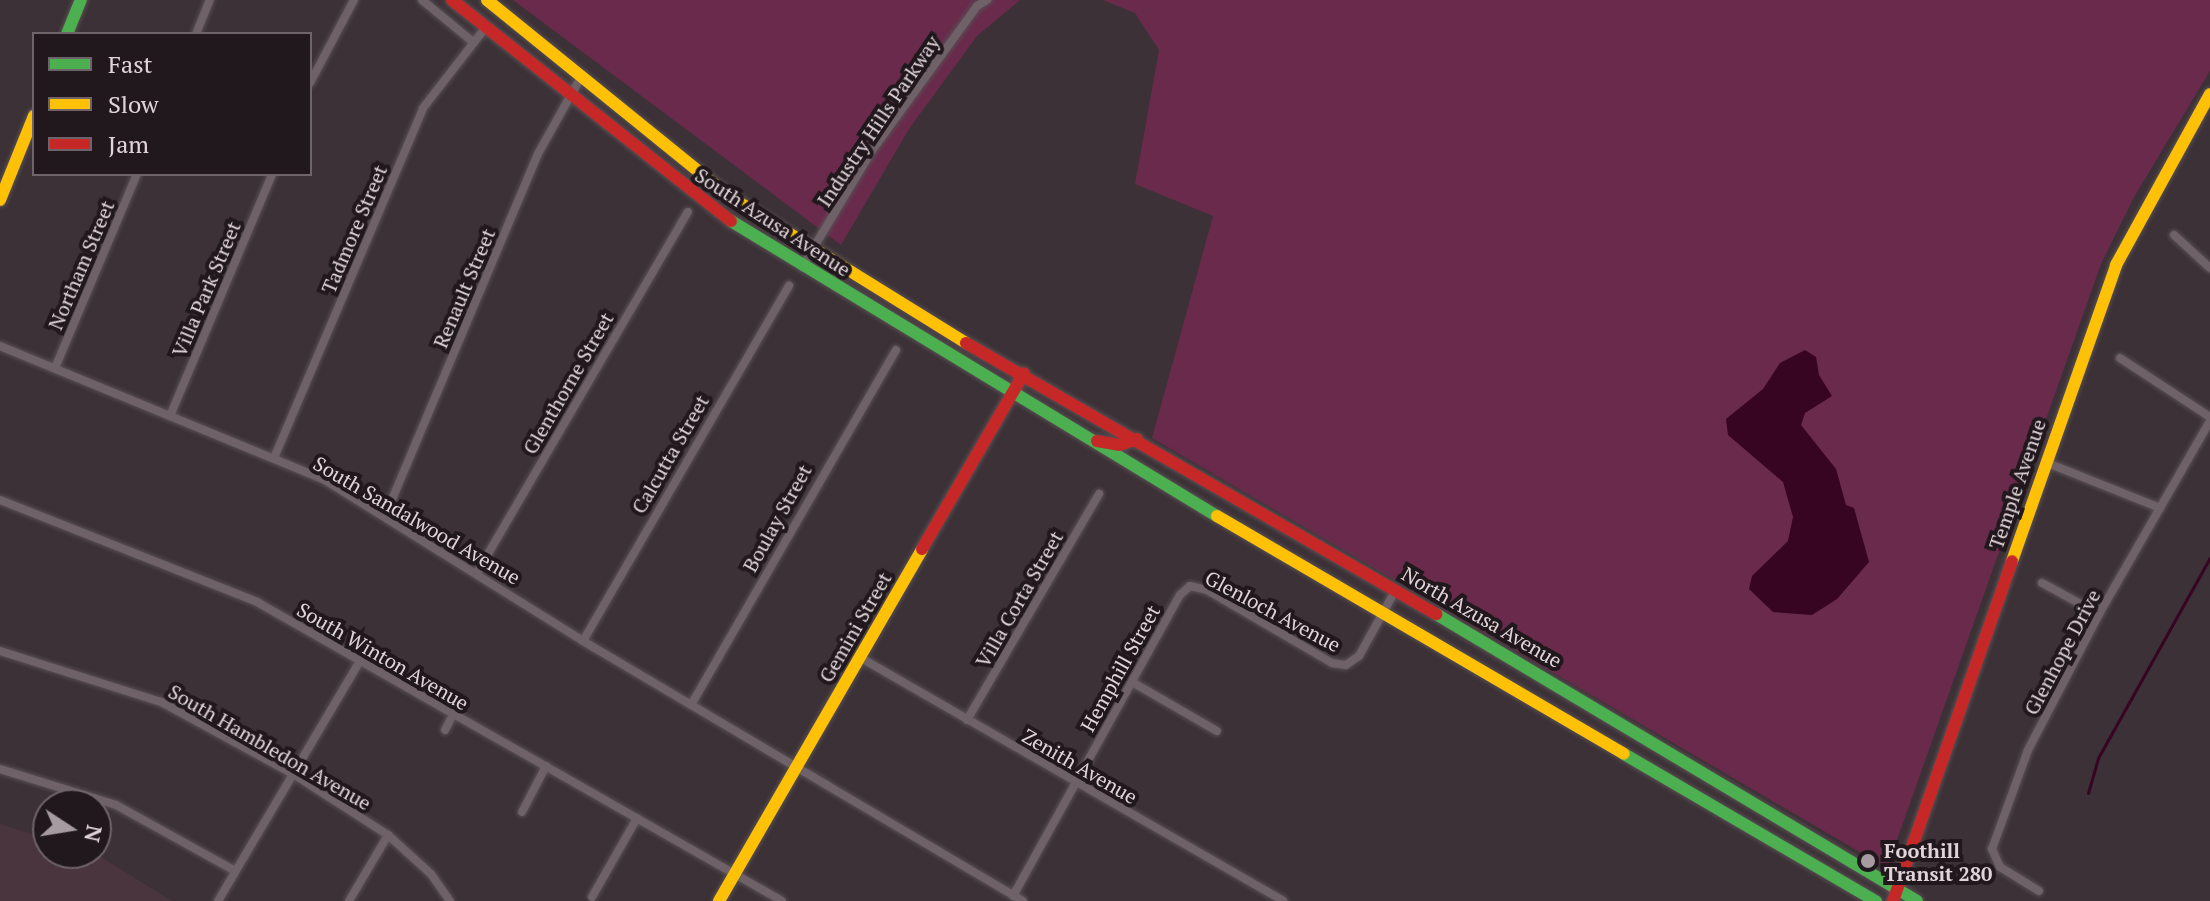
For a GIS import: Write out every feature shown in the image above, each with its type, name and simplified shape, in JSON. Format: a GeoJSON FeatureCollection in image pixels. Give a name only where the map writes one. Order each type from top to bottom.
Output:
{"type":"FeatureCollection","features":[{"type":"Feature","properties":{"kind":"main road"},"geometry":{"type":"LineString","coordinates":[[68,32],[81,0]]}},
{"type":"Feature","properties":{"kind":"main road","name":"South Azusa Avenue"},"geometry":{"type":"LineString","coordinates":[[452,0],[717,213],[1011,396]]}},
{"type":"Feature","properties":{"kind":"main road","name":"South Azusa Avenue"},"geometry":{"type":"LineString","coordinates":[[487,0],[729,196],[918,315],[1024,373]]}},
{"type":"Feature","properties":{"kind":"main road","name":"Temple Avenue"},"geometry":{"type":"LineString","coordinates":[[1895,895],[2116,265],[2210,94]]}},
{"type":"Feature","properties":{"kind":"main road"},"geometry":{"type":"LineString","coordinates":[[0,200],[32,121]]}},
{"type":"Feature","properties":{"kind":"main road","name":"Gemini Street"},"geometry":{"type":"LineString","coordinates":[[719,901],[1024,373]]}},
{"type":"Feature","properties":{"kind":"main road","name":"North Azusa Avenue"},"geometry":{"type":"LineString","coordinates":[[1024,373],[1650,737],[1895,895],[1917,901]]}},
{"type":"Feature","properties":{"kind":"main road"},"geometry":{"type":"LineString","coordinates":[[1011,396],[1876,901]]}},
{"type":"Feature","properties":{"kind":"main road"},"geometry":{"type":"LineString","coordinates":[[1084,439],[1119,445],[1137,439]]}},
{"type":"Feature","properties":{"kind":"street"},"geometry":{"type":"LineString","coordinates":[[197,32],[210,0]]}},
{"type":"Feature","properties":{"kind":"street"},"geometry":{"type":"LineString","coordinates":[[312,79],[354,0]]}},
{"type":"Feature","properties":{"kind":"street"},"geometry":{"type":"LineString","coordinates":[[422,0],[472,41]]}},
{"type":"Feature","properties":{"kind":"street","name":"Industry Hills Parkway"},"geometry":{"type":"LineString","coordinates":[[802,267],[871,152],[977,6],[987,0]]}},
{"type":"Feature","properties":{"kind":"street","name":"Tadmore Street"},"geometry":{"type":"LineString","coordinates":[[274,458],[423,108],[472,41],[487,26]]}},
{"type":"Feature","properties":{"kind":"street","name":"Renault Street"},"geometry":{"type":"LineString","coordinates":[[385,516],[539,152],[581,77]]}},
{"type":"Feature","properties":{"kind":"street","name":"Northam Street"},"geometry":{"type":"LineString","coordinates":[[55,368],[136,176]]}},
{"type":"Feature","properties":{"kind":"street","name":"Villa Park Street"},"geometry":{"type":"LineString","coordinates":[[170,416],[271,176]]}},
{"type":"Feature","properties":{"kind":"street","name":"Glenthorne Street"},"geometry":{"type":"LineString","coordinates":[[478,571],[688,212]]}},
{"type":"Feature","properties":{"kind":"street"},"geometry":{"type":"LineString","coordinates":[[2174,235],[2210,268]]}},
{"type":"Feature","properties":{"kind":"street","name":"Calcutta Street"},"geometry":{"type":"LineString","coordinates":[[583,641],[789,285]]}},
{"type":"Feature","properties":{"kind":"street","name":"South Sandalwood Avenue"},"geometry":{"type":"LineString","coordinates":[[0,346],[323,479],[478,571],[583,641],[1023,901]]}},
{"type":"Feature","properties":{"kind":"street","name":"Boulay Street"},"geometry":{"type":"LineString","coordinates":[[691,705],[896,350]]}},
{"type":"Feature","properties":{"kind":"street"},"geometry":{"type":"LineString","coordinates":[[2120,358],[2210,419]]}},
{"type":"Feature","properties":{"kind":"street","name":"Glenhope Drive"},"geometry":{"type":"LineString","coordinates":[[2039,891],[2000,867],[1992,849],[2028,750],[2099,614],[2210,419]]}},
{"type":"Feature","properties":{"kind":"street"},"geometry":{"type":"LineString","coordinates":[[2045,462],[2160,508]]}},
{"type":"Feature","properties":{"kind":"street","name":"Villa Corta Street"},"geometry":{"type":"LineString","coordinates":[[967,720],[1099,494]]}},
{"type":"Feature","properties":{"kind":"street","name":"South Winton Avenue"},"geometry":{"type":"LineString","coordinates":[[0,500],[257,602],[782,901]]}},
{"type":"Feature","properties":{"kind":"street"},"geometry":{"type":"LineString","coordinates":[[2042,583],[2099,614]]}},
{"type":"Feature","properties":{"kind":"street","name":"Glenloch Avenue"},"geometry":{"type":"LineString","coordinates":[[1190,586],[1207,590],[1332,663],[1346,665],[1359,656],[1395,591]]}},
{"type":"Feature","properties":{"kind":"street","name":"Hemphill Street"},"geometry":{"type":"LineString","coordinates":[[1013,896],[1074,781],[1180,595],[1190,586]]}},
{"type":"Feature","properties":{"kind":"street","name":"South Hambledon Avenue"},"geometry":{"type":"LineString","coordinates":[[0,651],[161,702],[293,774],[388,835],[431,874],[450,901]]}},
{"type":"Feature","properties":{"kind":"street","name":"Zenith Avenue"},"geometry":{"type":"LineString","coordinates":[[861,658],[1283,901]]}},
{"type":"Feature","properties":{"kind":"street"},"geometry":{"type":"LineString","coordinates":[[218,901],[361,659]]}},
{"type":"Feature","properties":{"kind":"street"},"geometry":{"type":"LineString","coordinates":[[1132,682],[1217,731]]}},
{"type":"Feature","properties":{"kind":"street"},"geometry":{"type":"LineString","coordinates":[[445,730],[453,715]]}},
{"type":"Feature","properties":{"kind":"street"},"geometry":{"type":"LineString","coordinates":[[522,812],[546,766]]}},
{"type":"Feature","properties":{"kind":"street"},"geometry":{"type":"LineString","coordinates":[[0,769],[116,805],[235,871]]}},
{"type":"Feature","properties":{"kind":"street"},"geometry":{"type":"LineString","coordinates":[[592,897],[637,818]]}},
{"type":"Feature","properties":{"kind":"street"},"geometry":{"type":"LineString","coordinates":[[349,901],[388,835]]}},
{"type":"Feature","properties":{"kind":"shaded area"},"geometry":{"type":"Polygon","coordinates":[[[513,0],[1020,0],[977,36],[909,129],[841,245],[513,0]]]}},
{"type":"Feature","properties":{"kind":"shaded area"},"geometry":{"type":"Polygon","coordinates":[[[1103,0],[2210,0],[2210,71],[2134,197],[2101,264],[1887,868],[1152,438],[1213,216],[1135,184],[1159,50],[1135,13],[1103,0]]]}},
{"type":"Feature","properties":{"kind":"shaded area"},"geometry":{"type":"Polygon","coordinates":[[[1805,350],[1816,357],[1819,375],[1832,396],[1805,413],[1801,425],[1836,469],[1846,505],[1854,508],[1869,562],[1837,599],[1812,615],[1773,612],[1749,589],[1752,576],[1788,541],[1793,517],[1783,482],[1728,435],[1726,419],[1763,389],[1780,363],[1805,350]]]}},
{"type":"Feature","properties":{"kind":"shaded area"},"geometry":{"type":"Polygon","coordinates":[[[0,824],[32,834],[32,869],[112,869],[112,864],[172,901],[0,901],[0,824]]]}},
{"type":"Feature","properties":{"kind":"waterway"},"geometry":{"type":"LineString","coordinates":[[2088,793],[2098,758],[2210,558]]}},
{"type":"Feature","properties":{"kind":"traffic: fast"},"geometry":{"type":"LineString","coordinates":[[68,32],[81,0]]}},
{"type":"Feature","properties":{"kind":"traffic: fast"},"geometry":{"type":"LineString","coordinates":[[731,221],[1217,516]]}},
{"type":"Feature","properties":{"kind":"traffic: fast"},"geometry":{"type":"LineString","coordinates":[[1436,614],[1917,901]]}},
{"type":"Feature","properties":{"kind":"traffic: fast"},"geometry":{"type":"LineString","coordinates":[[1624,754],[1876,901]]}},
{"type":"Feature","properties":{"kind":"traffic: slow"},"geometry":{"type":"LineString","coordinates":[[487,0],[729,196],[966,343]]}},
{"type":"Feature","properties":{"kind":"traffic: slow"},"geometry":{"type":"LineString","coordinates":[[2012,561],[2116,265],[2210,94]]}},
{"type":"Feature","properties":{"kind":"traffic: slow"},"geometry":{"type":"LineString","coordinates":[[0,200],[32,121]]}},
{"type":"Feature","properties":{"kind":"traffic: slow"},"geometry":{"type":"LineString","coordinates":[[1217,516],[1624,754]]}},
{"type":"Feature","properties":{"kind":"traffic: slow"},"geometry":{"type":"LineString","coordinates":[[719,901],[922,549]]}},
{"type":"Feature","properties":{"kind":"traffic: jam"},"geometry":{"type":"LineString","coordinates":[[452,0],[731,221]]}},
{"type":"Feature","properties":{"kind":"traffic: jam"},"geometry":{"type":"LineString","coordinates":[[966,343],[1436,614]]}},
{"type":"Feature","properties":{"kind":"traffic: jam"},"geometry":{"type":"LineString","coordinates":[[922,549],[1024,373]]}},
{"type":"Feature","properties":{"kind":"traffic: jam"},"geometry":{"type":"LineString","coordinates":[[1097,441],[1119,445],[1137,439]]}},
{"type":"Feature","properties":{"kind":"traffic: jam"},"geometry":{"type":"LineString","coordinates":[[1893,901],[2012,561]]}},
{"type":"Feature","properties":{"kind":"place","name":"Foothill Transit 280"},"geometry":{"type":"Point","coordinates":[1868,861]}}]}
